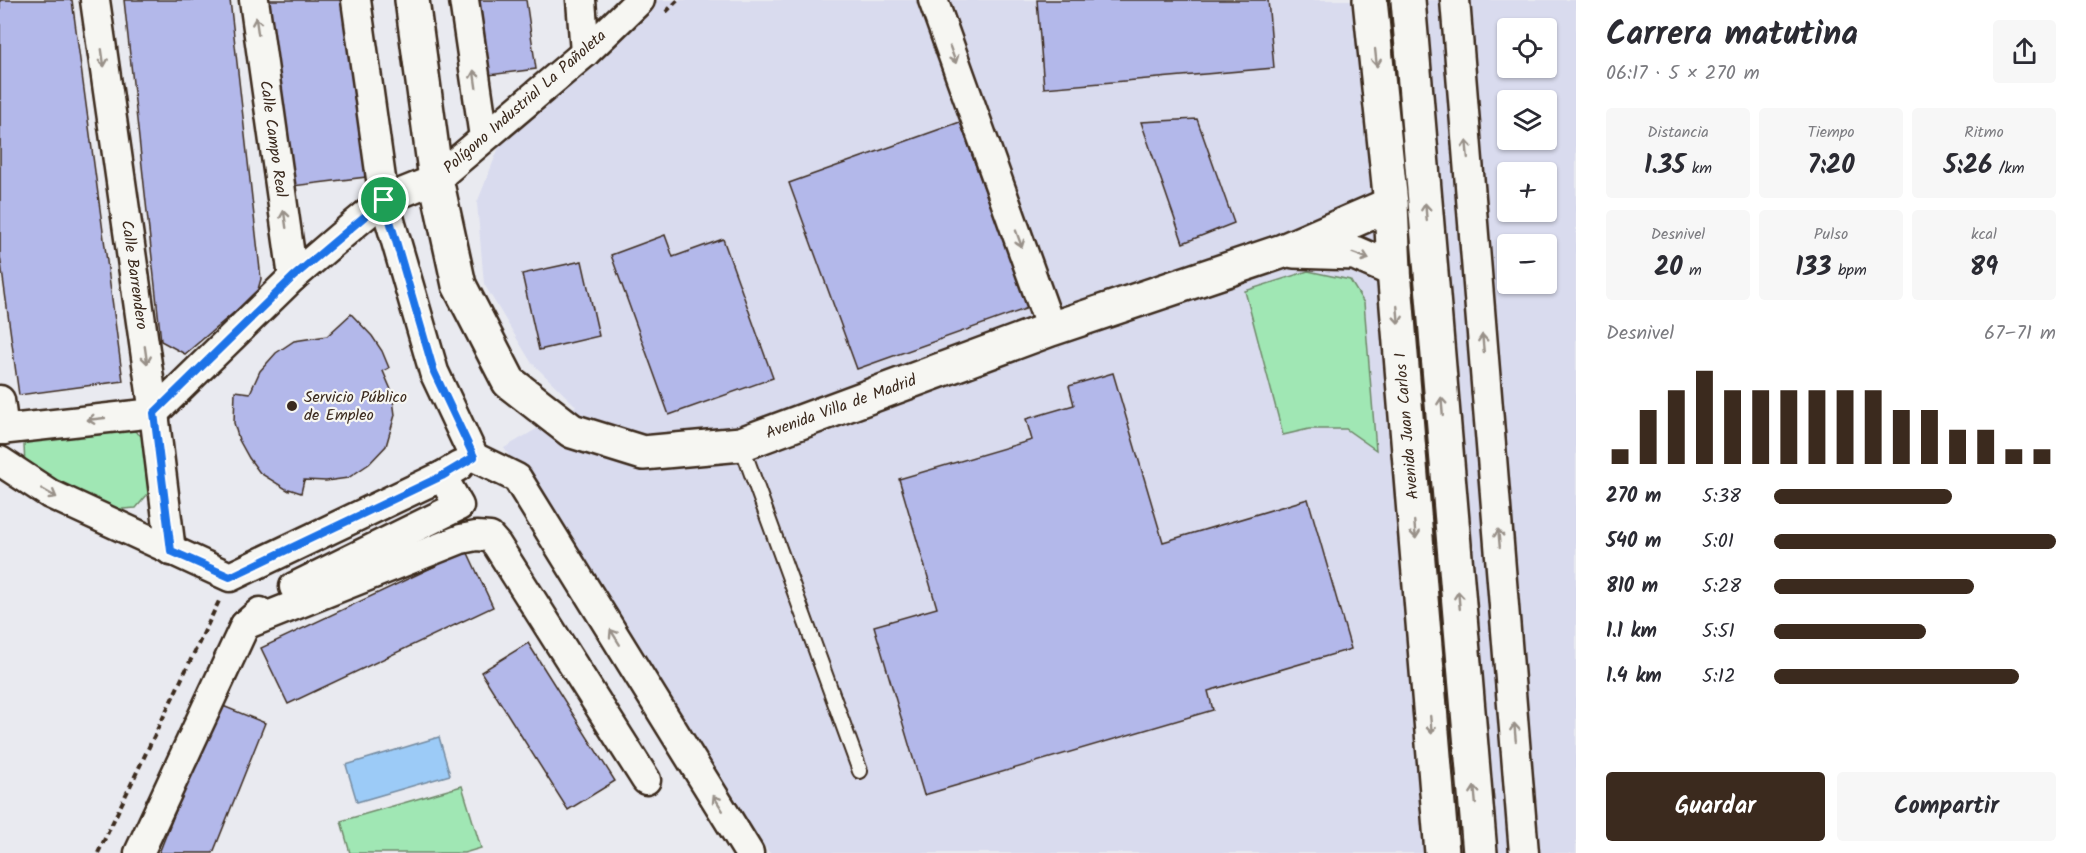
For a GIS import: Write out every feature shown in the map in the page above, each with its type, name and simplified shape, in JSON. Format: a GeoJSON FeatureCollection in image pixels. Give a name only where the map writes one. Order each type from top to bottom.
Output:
{"type":"FeatureCollection","features":[{"type":"Feature","properties":{"kind":"street","name":"Calle Barrendero"},"geometry":{"type":"LineString","coordinates":[[95,0],[154,413],[171,551]]}},
{"type":"Feature","properties":{"kind":"street","name":"Calle Campo Real"},"geometry":{"type":"LineString","coordinates":[[254,0],[293,277]]}},
{"type":"Feature","properties":{"kind":"street"},"geometry":{"type":"LineString","coordinates":[[356,0],[384,200],[434,372],[474,457],[517,478],[748,853]]}},
{"type":"Feature","properties":{"kind":"street","name":"Avenida Villa de Madrid"},"geometry":{"type":"LineString","coordinates":[[412,0],[436,179],[459,285],[509,382],[572,430],[643,453],[741,444],[1051,329],[1284,251]]}},
{"type":"Feature","properties":{"kind":"street"},"geometry":{"type":"LineString","coordinates":[[464,0],[484,137]]}},
{"type":"Feature","properties":{"kind":"street"},"geometry":{"type":"LineString","coordinates":[[581,0],[585,53]]}},
{"type":"Feature","properties":{"kind":"street","name":"Polígono Industrial La Pañoleta"},"geometry":{"type":"LineString","coordinates":[[154,413],[293,277],[384,200],[436,179],[585,53],[640,0]]}},
{"type":"Feature","properties":{"kind":"street"},"geometry":{"type":"LineString","coordinates":[[933,0],[1051,329]]}},
{"type":"Feature","properties":{"kind":"street","name":"Avenida Juan Carlos I"},"geometry":{"type":"LineString","coordinates":[[1370,0],[1391,204],[1394,270],[1442,853]]}},
{"type":"Feature","properties":{"kind":"street"},"geometry":{"type":"LineString","coordinates":[[1408,0],[1480,853]]}},
{"type":"Feature","properties":{"kind":"street"},"geometry":{"type":"LineString","coordinates":[[1455,0],[1524,853]]}},
{"type":"Feature","properties":{"kind":"street"},"geometry":{"type":"LineString","coordinates":[[1284,251],[1391,204]]}},
{"type":"Feature","properties":{"kind":"street"},"geometry":{"type":"LineString","coordinates":[[1284,251],[1355,253],[1394,270]]}},
{"type":"Feature","properties":{"kind":"street"},"geometry":{"type":"LineString","coordinates":[[0,400],[2,430],[154,413]]}},
{"type":"Feature","properties":{"kind":"street"},"geometry":{"type":"LineString","coordinates":[[0,461],[50,494],[230,577],[442,476],[474,457]]}},
{"type":"Feature","properties":{"kind":"street"},"geometry":{"type":"LineString","coordinates":[[139,853],[245,625],[280,594],[459,506],[442,476]]}},
{"type":"Feature","properties":{"kind":"street"},"geometry":{"type":"LineString","coordinates":[[245,625],[461,539],[476,536],[490,537],[498,545],[646,780]]}},
{"type":"Feature","properties":{"kind":"lane"},"geometry":{"type":"LineString","coordinates":[[741,444],[860,771]]}},
{"type":"Feature","properties":{"kind":"path"},"geometry":{"type":"LineString","coordinates":[[98,853],[230,577]]}},
{"type":"Feature","properties":{"kind":"shaded area"},"geometry":{"type":"Polygon","coordinates":[[[653,0],[1576,0],[1576,853],[770,853],[756,836],[504,448],[576,406],[531,362],[484,284],[477,203],[501,142],[653,0]]]}},
{"type":"Feature","properties":{"kind":"green space"},"geometry":{"type":"Polygon","coordinates":[[[1308,271],[1350,280],[1364,303],[1376,450],[1346,429],[1309,429],[1283,435],[1245,291],[1308,271]]]}},
{"type":"Feature","properties":{"kind":"green space"},"geometry":{"type":"Polygon","coordinates":[[[125,424],[148,441],[152,489],[136,508],[109,510],[25,466],[24,445],[33,437],[125,424]]]}},
{"type":"Feature","properties":{"kind":"green space"},"geometry":{"type":"Polygon","coordinates":[[[462,786],[481,848],[464,853],[350,853],[341,821],[462,786]]]}},
{"type":"Feature","properties":{"kind":"water"},"geometry":{"type":"Polygon","coordinates":[[[439,737],[450,775],[357,802],[346,765],[439,737]]]}},
{"type":"Feature","properties":{"kind":"building"},"geometry":{"type":"Polygon","coordinates":[[[0,0],[72,0],[123,381],[19,395],[0,256],[0,0]]]}},
{"type":"Feature","properties":{"kind":"building"},"geometry":{"type":"Polygon","coordinates":[[[124,0],[230,0],[261,279],[257,293],[185,354],[161,341],[124,0]]]}},
{"type":"Feature","properties":{"kind":"building"},"geometry":{"type":"Polygon","coordinates":[[[268,0],[342,0],[366,177],[293,186],[268,0]]]}},
{"type":"Feature","properties":{"kind":"building"},"geometry":{"type":"Polygon","coordinates":[[[479,0],[526,0],[536,69],[489,75],[479,0]]]}},
{"type":"Feature","properties":{"kind":"building"},"geometry":{"type":"Polygon","coordinates":[[[1037,0],[1268,0],[1274,68],[1044,88],[1037,0]]]}},
{"type":"Feature","properties":{"kind":"building"},"geometry":{"type":"Polygon","coordinates":[[[1197,119],[1234,223],[1183,243],[1141,122],[1197,119]]]}},
{"type":"Feature","properties":{"kind":"building"},"geometry":{"type":"Polygon","coordinates":[[[960,122],[1028,308],[857,369],[789,183],[960,122]]]}},
{"type":"Feature","properties":{"kind":"building"},"geometry":{"type":"Polygon","coordinates":[[[665,235],[673,257],[723,239],[773,378],[669,415],[611,255],[665,235]]]}},
{"type":"Feature","properties":{"kind":"building"},"geometry":{"type":"Polygon","coordinates":[[[582,261],[599,336],[539,350],[522,274],[582,261]]]}},
{"type":"Feature","properties":{"kind":"building"},"geometry":{"type":"Polygon","coordinates":[[[351,314],[372,336],[389,368],[383,371],[392,392],[395,415],[386,446],[369,464],[348,478],[326,481],[304,480],[301,493],[289,489],[289,491],[260,473],[239,440],[234,423],[235,391],[250,393],[260,371],[276,353],[294,341],[327,336],[351,314]]]}},
{"type":"Feature","properties":{"kind":"building"},"geometry":{"type":"Polygon","coordinates":[[[1113,373],[1163,542],[1308,499],[1351,649],[1208,691],[1213,710],[924,795],[874,626],[937,608],[899,479],[1032,440],[1026,419],[1074,405],[1069,386],[1113,373]]]}},
{"type":"Feature","properties":{"kind":"building"},"geometry":{"type":"Polygon","coordinates":[[[467,551],[493,607],[288,704],[261,648],[467,551]]]}},
{"type":"Feature","properties":{"kind":"building"},"geometry":{"type":"Polygon","coordinates":[[[528,643],[615,781],[568,810],[481,672],[528,643]]]}},
{"type":"Feature","properties":{"kind":"building"},"geometry":{"type":"Polygon","coordinates":[[[218,704],[265,723],[213,853],[159,853],[218,704]]]}},
{"type":"Feature","properties":{"kind":"place","name":"Servicio Público de Empleo"},"geometry":{"type":"Point","coordinates":[292,406]}},
{"type":"Feature","properties":{"kind":"route"},"geometry":{"type":"LineString","coordinates":[[384,200],[434,372],[474,457],[442,476],[230,577],[171,551],[154,413],[293,277],[384,200]]}}]}
